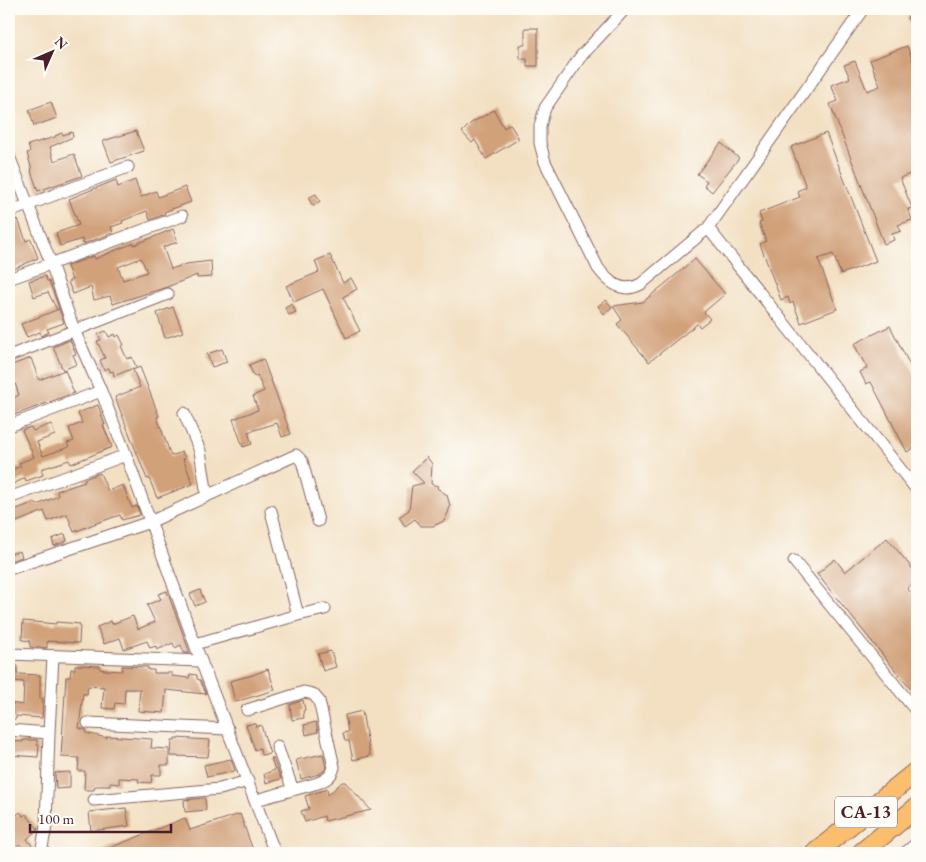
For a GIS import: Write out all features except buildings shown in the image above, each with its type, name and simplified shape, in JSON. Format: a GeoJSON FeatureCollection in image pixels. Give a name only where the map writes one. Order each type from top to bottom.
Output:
{"type":"FeatureCollection","features":[{"type":"Feature","properties":{"kind":"highway","name":"CA-13"},"geometry":{"type":"LineString","coordinates":[[816,853],[917,771]]}},
{"type":"Feature","properties":{"kind":"highway","name":"CA-13"},"geometry":{"type":"LineString","coordinates":[[861,853],[917,807]]}},
{"type":"Feature","properties":{"kind":"street"},"geometry":{"type":"LineString","coordinates":[[625,9],[581,56],[545,108],[540,126],[540,143],[545,162],[598,268],[605,278],[614,285],[625,288],[634,288],[641,284],[708,228],[863,9]]}},
{"type":"Feature","properties":{"kind":"street"},"geometry":{"type":"LineString","coordinates":[[9,156],[51,263],[74,330],[126,455],[195,644],[275,853]]}},
{"type":"Feature","properties":{"kind":"street"},"geometry":{"type":"LineString","coordinates":[[9,212],[128,167]]}},
{"type":"Feature","properties":{"kind":"street"},"geometry":{"type":"LineString","coordinates":[[9,278],[182,216]]}},
{"type":"Feature","properties":{"kind":"street"},"geometry":{"type":"LineString","coordinates":[[708,228],[917,490]]}},
{"type":"Feature","properties":{"kind":"street"},"geometry":{"type":"LineString","coordinates":[[9,356],[168,294]]}},
{"type":"Feature","properties":{"kind":"street"},"geometry":{"type":"LineString","coordinates":[[9,426],[101,391]]}},
{"type":"Feature","properties":{"kind":"street"},"geometry":{"type":"LineString","coordinates":[[184,413],[200,451],[207,495]]}},
{"type":"Feature","properties":{"kind":"street"},"geometry":{"type":"LineString","coordinates":[[9,498],[126,455]]}},
{"type":"Feature","properties":{"kind":"street"},"geometry":{"type":"LineString","coordinates":[[9,569],[150,522],[296,455],[302,461],[318,521]]}},
{"type":"Feature","properties":{"kind":"street"},"geometry":{"type":"LineString","coordinates":[[271,511],[298,615]]}},
{"type":"Feature","properties":{"kind":"street"},"geometry":{"type":"LineString","coordinates":[[794,561],[917,712]]}},
{"type":"Feature","properties":{"kind":"street"},"geometry":{"type":"LineString","coordinates":[[195,644],[325,608]]}},
{"type":"Feature","properties":{"kind":"street"},"geometry":{"type":"LineString","coordinates":[[9,654],[201,660]]}},
{"type":"Feature","properties":{"kind":"street"},"geometry":{"type":"LineString","coordinates":[[41,853],[46,826],[53,656]]}},
{"type":"Feature","properties":{"kind":"street"},"geometry":{"type":"LineString","coordinates":[[247,710],[304,692],[313,694],[319,701],[334,766],[333,773],[328,779],[256,800]]}},
{"type":"Feature","properties":{"kind":"street"},"geometry":{"type":"LineString","coordinates":[[88,723],[228,729]]}},
{"type":"Feature","properties":{"kind":"street"},"geometry":{"type":"LineString","coordinates":[[9,730],[49,733]]}},
{"type":"Feature","properties":{"kind":"street"},"geometry":{"type":"LineString","coordinates":[[277,746],[292,790]]}},
{"type":"Feature","properties":{"kind":"street"},"geometry":{"type":"LineString","coordinates":[[94,800],[220,789],[248,781]]}}]}
